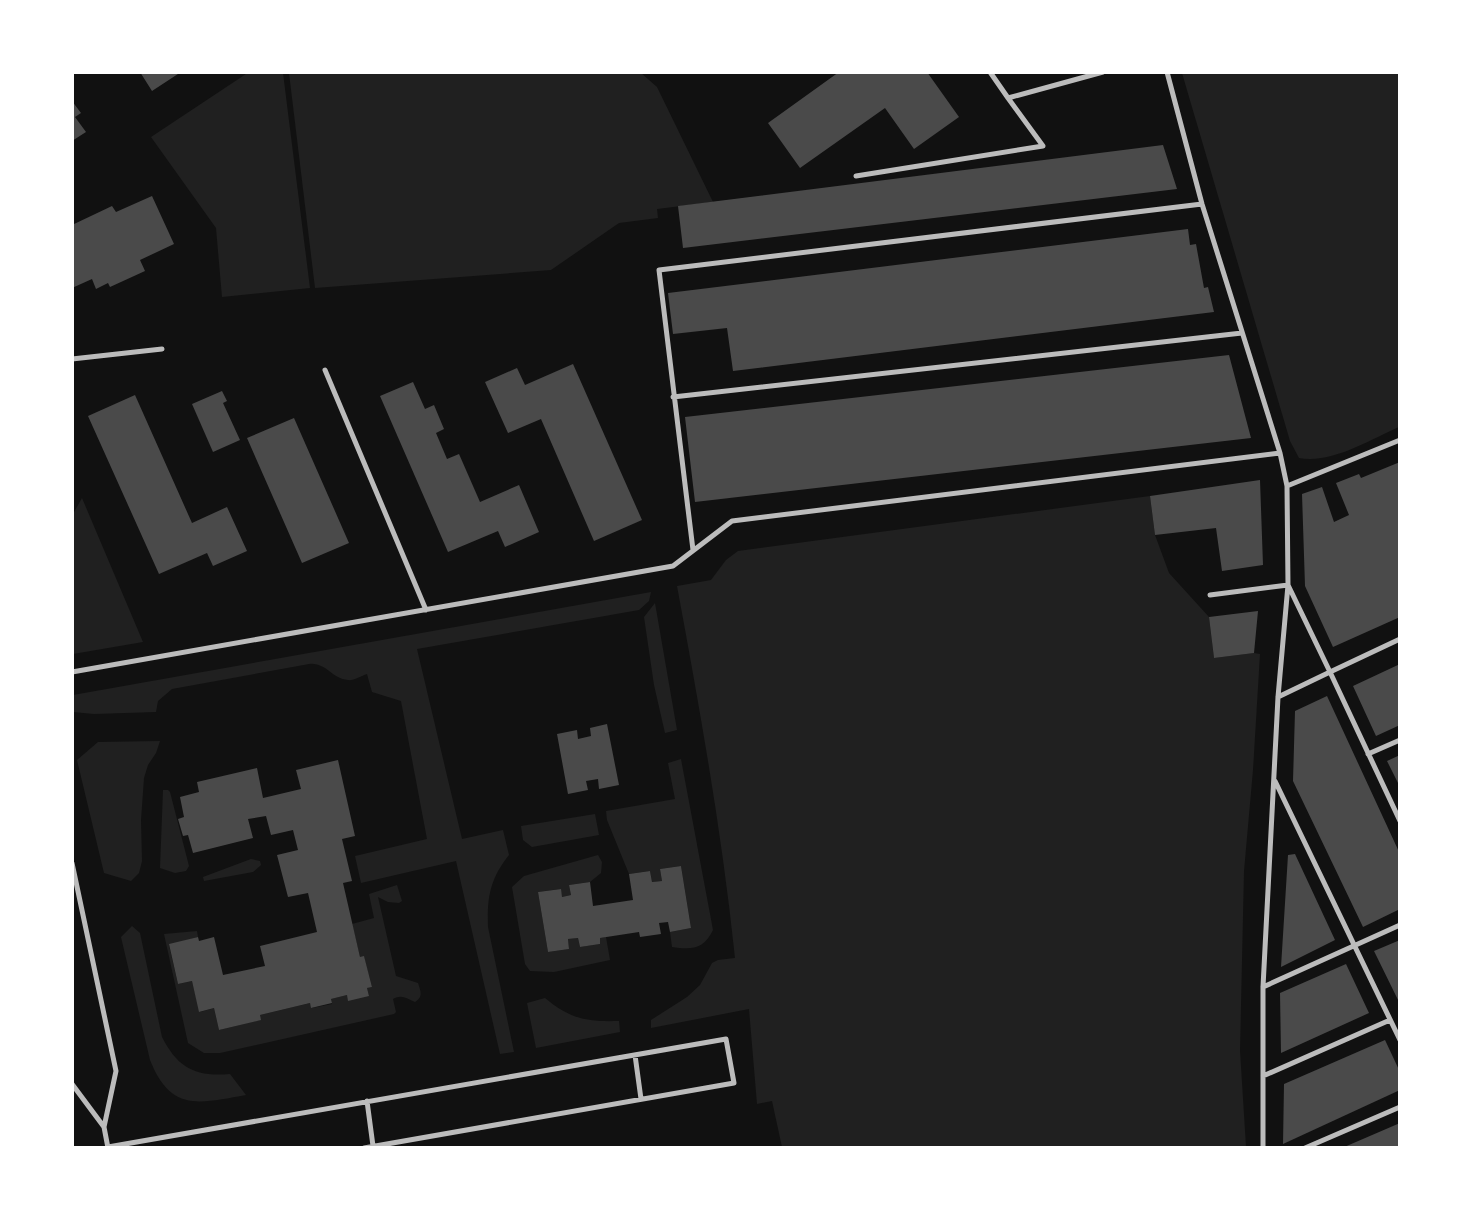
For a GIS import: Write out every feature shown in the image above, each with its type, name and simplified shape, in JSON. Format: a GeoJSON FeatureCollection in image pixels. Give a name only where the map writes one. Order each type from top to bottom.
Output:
{"type":"FeatureCollection","features":[{"type":"Feature","properties":{"kind":"street"},"geometry":{"type":"LineString","coordinates":[[856,176],[1043,146],[990,72]]}},
{"type":"Feature","properties":{"kind":"street"},"geometry":{"type":"LineString","coordinates":[[1008,98],[1103,72]]}},
{"type":"Feature","properties":{"kind":"street"},"geometry":{"type":"LineString","coordinates":[[1167,72],[1202,204],[1280,453],[1287,486],[1288,585],[1278,696],[1263,987],[1263,1148]]}},
{"type":"Feature","properties":{"kind":"street"},"geometry":{"type":"LineString","coordinates":[[693,550],[659,270],[1202,204]]}},
{"type":"Feature","properties":{"kind":"street"},"geometry":{"type":"LineString","coordinates":[[674,396],[1242,332]]}},
{"type":"Feature","properties":{"kind":"street"},"geometry":{"type":"LineString","coordinates":[[72,358],[162,349]]}},
{"type":"Feature","properties":{"kind":"street"},"geometry":{"type":"LineString","coordinates":[[325,370],[426,610]]}},
{"type":"Feature","properties":{"kind":"street"},"geometry":{"type":"LineString","coordinates":[[1287,486],[1400,440]]}},
{"type":"Feature","properties":{"kind":"street"},"geometry":{"type":"LineString","coordinates":[[72,672],[674,566],[732,521],[1280,453]]}},
{"type":"Feature","properties":{"kind":"street"},"geometry":{"type":"LineString","coordinates":[[1210,595],[1288,585]]}},
{"type":"Feature","properties":{"kind":"street"},"geometry":{"type":"LineString","coordinates":[[1288,585],[1400,821]]}},
{"type":"Feature","properties":{"kind":"street"},"geometry":{"type":"LineString","coordinates":[[1278,696],[1400,638]]}},
{"type":"Feature","properties":{"kind":"street"},"geometry":{"type":"LineString","coordinates":[[1368,754],[1400,740]]}},
{"type":"Feature","properties":{"kind":"street"},"geometry":{"type":"LineString","coordinates":[[1275,780],[1400,1040]]}},
{"type":"Feature","properties":{"kind":"street"},"geometry":{"type":"LineString","coordinates":[[72,863],[116,1071],[104,1127],[108,1147],[726,1039],[734,1083],[364,1148]]}},
{"type":"Feature","properties":{"kind":"street"},"geometry":{"type":"LineString","coordinates":[[1263,987],[1400,924]]}},
{"type":"Feature","properties":{"kind":"street"},"geometry":{"type":"LineString","coordinates":[[1263,1076],[1390,1020]]}},
{"type":"Feature","properties":{"kind":"street"},"geometry":{"type":"LineString","coordinates":[[635,1055],[641,1099]]}},
{"type":"Feature","properties":{"kind":"street"},"geometry":{"type":"LineString","coordinates":[[72,1084],[104,1127]]}},
{"type":"Feature","properties":{"kind":"street"},"geometry":{"type":"LineString","coordinates":[[366,1101],[374,1146]]}},
{"type":"Feature","properties":{"kind":"street"},"geometry":{"type":"LineString","coordinates":[[1305,1148],[1400,1107]]}},
{"type":"Feature","properties":{"kind":"shaded area"},"geometry":{"type":"Polygon","coordinates":[[[249,72],[283,73],[310,288],[222,297],[216,228],[151,137],[249,72]]]}},
{"type":"Feature","properties":{"kind":"shaded area"},"geometry":{"type":"Polygon","coordinates":[[[289,73],[641,73],[657,87],[713,202],[657,209],[658,218],[619,223],[551,270],[315,288],[289,73]]]}},
{"type":"Feature","properties":{"kind":"shaded area"},"geometry":{"type":"Polygon","coordinates":[[[1182,73],[1399,73],[1399,427],[1350,450],[1324,458],[1299,458],[1290,441],[1182,73]]]}},
{"type":"Feature","properties":{"kind":"shaded area"},"geometry":{"type":"Polygon","coordinates":[[[1150,496],[1155,535],[1169,573],[1209,617],[1214,658],[1254,653],[1260,654],[1253,770],[1244,871],[1240,1051],[1246,1147],[782,1147],[772,1101],[757,1104],[749,1009],[651,1028],[651,1020],[687,997],[700,985],[712,963],[718,960],[735,958],[717,818],[677,586],[711,580],[726,560],[738,551],[1150,496]]]}},
{"type":"Feature","properties":{"kind":"shaded area"},"geometry":{"type":"Polygon","coordinates":[[[82,498],[143,642],[73,654],[73,514],[82,498]]]}},
{"type":"Feature","properties":{"kind":"shaded area"},"geometry":{"type":"Polygon","coordinates":[[[651,592],[649,601],[639,610],[417,649],[462,839],[503,830],[509,855],[498,872],[491,889],[488,906],[488,927],[514,1052],[500,1054],[456,861],[361,883],[355,856],[427,839],[401,701],[372,692],[367,674],[350,680],[342,679],[325,668],[309,664],[172,689],[158,701],[156,712],[94,714],[73,712],[73,695],[651,592]]]}},
{"type":"Feature","properties":{"kind":"shaded area"},"geometry":{"type":"Polygon","coordinates":[[[655,603],[677,730],[665,733],[654,685],[644,617],[655,603]]]}},
{"type":"Feature","properties":{"kind":"shaded area"},"geometry":{"type":"Polygon","coordinates":[[[160,741],[144,778],[141,820],[142,861],[139,873],[131,881],[104,873],[77,760],[98,742],[160,741]]]}},
{"type":"Feature","properties":{"kind":"shaded area"},"geometry":{"type":"Polygon","coordinates":[[[681,759],[713,930],[706,941],[697,947],[691,948],[672,947],[670,932],[691,928],[681,866],[660,869],[662,881],[652,882],[650,871],[629,874],[607,820],[606,811],[675,799],[668,763],[681,759]]]}},
{"type":"Feature","properties":{"kind":"shaded area"},"geometry":{"type":"Polygon","coordinates":[[[163,790],[170,792],[189,866],[186,871],[175,873],[160,868],[163,790]]]}},
{"type":"Feature","properties":{"kind":"shaded area"},"geometry":{"type":"Polygon","coordinates":[[[595,814],[599,835],[532,847],[523,840],[521,826],[595,814]]]}},
{"type":"Feature","properties":{"kind":"shaded area"},"geometry":{"type":"Polygon","coordinates":[[[598,855],[602,862],[601,873],[590,882],[569,885],[571,895],[562,897],[560,889],[538,892],[548,952],[569,949],[568,939],[578,938],[580,947],[600,944],[600,938],[606,937],[610,960],[554,972],[530,971],[525,964],[512,887],[524,876],[598,855]]]}},
{"type":"Feature","properties":{"kind":"shaded area"},"geometry":{"type":"Polygon","coordinates":[[[251,859],[260,861],[261,865],[253,872],[204,881],[203,877],[251,859]]]}},
{"type":"Feature","properties":{"kind":"shaded area"},"geometry":{"type":"Polygon","coordinates":[[[397,885],[402,901],[399,903],[388,902],[378,897],[396,976],[418,983],[421,994],[418,1000],[415,1002],[399,997],[393,999],[396,1012],[394,1014],[220,1053],[204,1053],[188,1043],[164,934],[197,931],[198,937],[169,945],[178,984],[192,981],[200,1012],[214,1008],[219,1030],[260,1020],[260,1015],[310,1003],[312,1008],[332,1004],[331,999],[347,995],[369,996],[367,988],[372,987],[364,957],[360,957],[352,924],[374,918],[369,894],[397,885]]]}},
{"type":"Feature","properties":{"kind":"shaded area"},"geometry":{"type":"Polygon","coordinates":[[[132,926],[140,933],[162,1037],[168,1048],[181,1063],[197,1072],[218,1075],[230,1074],[246,1095],[215,1100],[189,1100],[177,1096],[167,1089],[158,1077],[150,1060],[121,937],[132,926]]]}},
{"type":"Feature","properties":{"kind":"shaded area"},"geometry":{"type":"Polygon","coordinates":[[[545,998],[563,1011],[579,1018],[597,1021],[619,1021],[620,1032],[536,1048],[527,1003],[545,998]]]}},
{"type":"Feature","properties":{"kind":"building"},"geometry":{"type":"Polygon","coordinates":[[[140,72],[181,72],[152,91],[140,72]]]}},
{"type":"Feature","properties":{"kind":"building"},"geometry":{"type":"Polygon","coordinates":[[[839,72],[927,72],[959,117],[914,149],[885,108],[800,168],[768,123],[839,72]]]}},
{"type":"Feature","properties":{"kind":"building"},"geometry":{"type":"Polygon","coordinates":[[[72,101],[81,113],[75,117],[86,132],[72,141],[72,101]]]}},
{"type":"Feature","properties":{"kind":"building"},"geometry":{"type":"Polygon","coordinates":[[[1163,145],[1177,189],[683,248],[678,206],[1163,145]]]}},
{"type":"Feature","properties":{"kind":"building"},"geometry":{"type":"Polygon","coordinates":[[[152,196],[174,244],[140,260],[145,271],[110,287],[108,283],[96,289],[92,279],[72,288],[72,225],[112,206],[116,212],[152,196]]]}},
{"type":"Feature","properties":{"kind":"building"},"geometry":{"type":"Polygon","coordinates":[[[1188,229],[1190,245],[1196,244],[1204,288],[1208,287],[1214,312],[733,371],[727,328],[673,334],[668,293],[1188,229]]]}},
{"type":"Feature","properties":{"kind":"building"},"geometry":{"type":"Polygon","coordinates":[[[1229,355],[1251,438],[695,502],[685,417],[1229,355]]]}},
{"type":"Feature","properties":{"kind":"building"},"geometry":{"type":"Polygon","coordinates":[[[573,364],[642,520],[594,541],[541,419],[508,433],[485,382],[517,368],[525,385],[573,364]]]}},
{"type":"Feature","properties":{"kind":"building"},"geometry":{"type":"Polygon","coordinates":[[[413,382],[425,409],[434,405],[444,429],[436,433],[447,459],[459,454],[480,502],[519,485],[539,532],[505,547],[498,531],[448,552],[380,396],[413,382]]]}},
{"type":"Feature","properties":{"kind":"building"},"geometry":{"type":"Polygon","coordinates":[[[222,391],[227,401],[223,403],[240,440],[213,452],[192,404],[222,391]]]}},
{"type":"Feature","properties":{"kind":"building"},"geometry":{"type":"Polygon","coordinates":[[[135,395],[192,523],[227,507],[247,551],[213,566],[207,553],[159,574],[88,416],[135,395]]]}},
{"type":"Feature","properties":{"kind":"building"},"geometry":{"type":"Polygon","coordinates":[[[294,418],[349,543],[302,563],[247,438],[294,418]]]}},
{"type":"Feature","properties":{"kind":"building"},"geometry":{"type":"Polygon","coordinates":[[[1400,462],[1400,617],[1333,647],[1305,586],[1302,494],[1322,487],[1334,522],[1349,515],[1336,483],[1359,474],[1361,478],[1400,462]]]}},
{"type":"Feature","properties":{"kind":"building"},"geometry":{"type":"Polygon","coordinates":[[[1260,480],[1263,565],[1222,571],[1216,528],[1155,535],[1150,496],[1260,480]]]}},
{"type":"Feature","properties":{"kind":"building"},"geometry":{"type":"Polygon","coordinates":[[[1258,611],[1254,653],[1214,658],[1209,617],[1258,611]]]}},
{"type":"Feature","properties":{"kind":"building"},"geometry":{"type":"Polygon","coordinates":[[[1400,664],[1400,725],[1376,736],[1353,686],[1400,664]]]}},
{"type":"Feature","properties":{"kind":"building"},"geometry":{"type":"Polygon","coordinates":[[[1327,696],[1400,854],[1400,909],[1363,927],[1293,781],[1295,711],[1327,696]]]}},
{"type":"Feature","properties":{"kind":"building"},"geometry":{"type":"Polygon","coordinates":[[[607,724],[619,785],[599,789],[598,779],[586,781],[588,790],[568,794],[557,734],[577,730],[578,739],[591,736],[590,728],[607,724]]]}},
{"type":"Feature","properties":{"kind":"building"},"geometry":{"type":"Polygon","coordinates":[[[1400,755],[1400,787],[1387,761],[1400,755]]]}},
{"type":"Feature","properties":{"kind":"building"},"geometry":{"type":"Polygon","coordinates":[[[338,760],[355,836],[342,839],[352,881],[343,883],[360,957],[364,956],[372,987],[367,988],[369,996],[348,1001],[347,995],[331,999],[332,1003],[311,1008],[310,1003],[260,1015],[261,1020],[219,1030],[214,1008],[199,1012],[192,981],[178,984],[169,944],[198,937],[199,941],[214,937],[223,975],[265,966],[260,946],[317,932],[308,893],[288,897],[277,855],[298,850],[293,830],[271,835],[266,816],[248,819],[253,838],[193,853],[188,835],[183,836],[178,819],[184,817],[180,797],[199,792],[197,782],[257,768],[263,798],[301,789],[296,770],[338,760]]]}},
{"type":"Feature","properties":{"kind":"building"},"geometry":{"type":"Polygon","coordinates":[[[1295,854],[1335,940],[1281,967],[1288,855],[1295,854]]]}},
{"type":"Feature","properties":{"kind":"building"},"geometry":{"type":"Polygon","coordinates":[[[681,866],[691,928],[670,932],[668,922],[659,923],[661,934],[640,937],[639,932],[600,938],[600,944],[580,947],[578,938],[568,939],[569,949],[548,952],[538,892],[561,889],[562,897],[571,895],[569,885],[590,882],[593,906],[633,900],[629,874],[650,871],[652,882],[662,881],[660,869],[681,866]]]}},
{"type":"Feature","properties":{"kind":"building"},"geometry":{"type":"Polygon","coordinates":[[[1400,940],[1400,1004],[1374,951],[1400,940]]]}},
{"type":"Feature","properties":{"kind":"building"},"geometry":{"type":"Polygon","coordinates":[[[1346,964],[1369,1013],[1281,1053],[1280,993],[1346,964]]]}},
{"type":"Feature","properties":{"kind":"building"},"geometry":{"type":"Polygon","coordinates":[[[1385,1040],[1400,1072],[1400,1090],[1283,1144],[1284,1084],[1385,1040]]]}},
{"type":"Feature","properties":{"kind":"building"},"geometry":{"type":"Polygon","coordinates":[[[1400,1123],[1400,1148],[1342,1148],[1400,1123]]]}}]}
